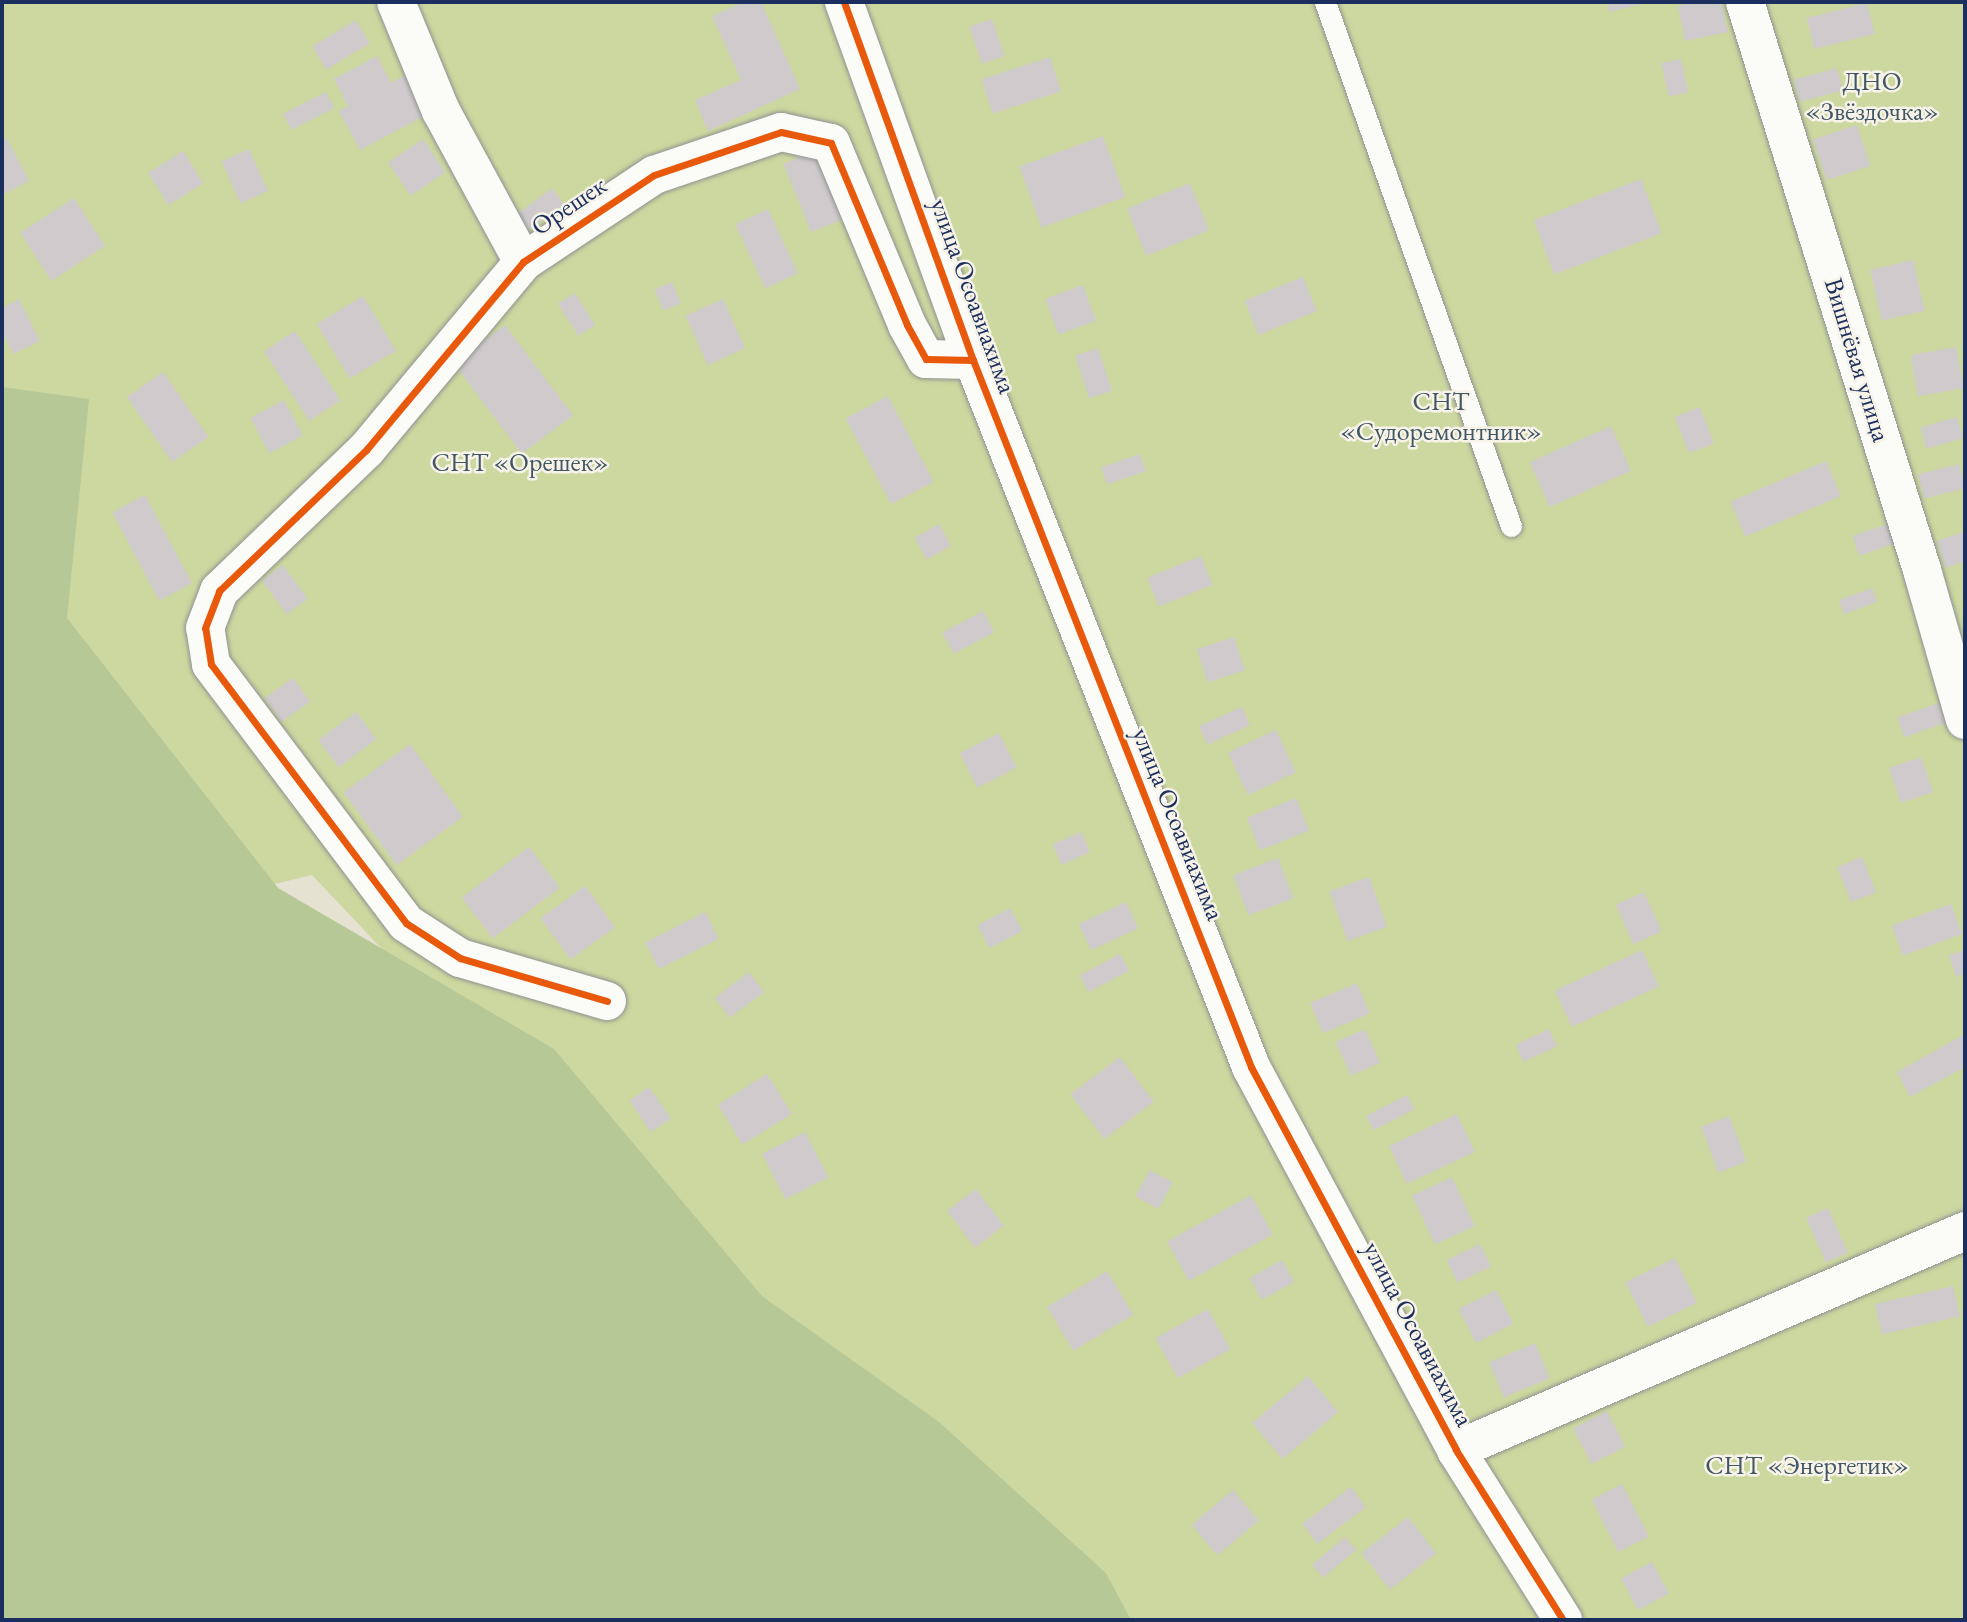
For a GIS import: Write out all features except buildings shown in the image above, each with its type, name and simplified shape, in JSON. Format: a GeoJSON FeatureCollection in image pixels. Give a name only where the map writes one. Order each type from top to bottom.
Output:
{"type":"FeatureCollection","features":[{"type":"Feature","properties":{"kind":"street"},"geometry":{"type":"LineString","coordinates":[[396,2],[441,111],[523,262]]}},
{"type":"Feature","properties":{"kind":"street","name":"улица Осоавиахима"},"geometry":{"type":"LineString","coordinates":[[844,2],[973,360],[1251,1067],[1456,1450],[1563,1620]]}},
{"type":"Feature","properties":{"kind":"street","name":"Вишнёвая улица"},"geometry":{"type":"LineString","coordinates":[[1745,2],[1922,570],[1965,720]]}},
{"type":"Feature","properties":{"kind":"street","name":"Орешек"},"geometry":{"type":"LineString","coordinates":[[607,1001],[460,958],[406,923],[211,664],[205,628],[219,592],[366,450],[523,262],[654,175],[781,132],[831,143],[906,326],[926,359],[973,360]]}},
{"type":"Feature","properties":{"kind":"street"},"geometry":{"type":"LineString","coordinates":[[1456,1450],[1965,1231]]}},
{"type":"Feature","properties":{"kind":"lane"},"geometry":{"type":"LineString","coordinates":[[1325,2],[1511,526]]}},
{"type":"Feature","properties":{"kind":"green space"},"geometry":{"type":"Polygon","coordinates":[[[2,2],[1965,2],[1965,1620],[1017,1620],[312,875],[34,942],[2,879],[2,2]]]}},
{"type":"Feature","properties":{"kind":"green space"},"geometry":{"type":"Polygon","coordinates":[[[2,387],[89,399],[67,618],[278,888],[554,1049],[762,1296],[939,1422],[1106,1573],[1131,1620],[2,1620],[2,387]]]}},
{"type":"Feature","properties":{"kind":"cycle path"},"geometry":{"type":"LineString","coordinates":[[844,2],[973,360],[1251,1067],[1456,1450],[1563,1620]]}},
{"type":"Feature","properties":{"kind":"cycle path"},"geometry":{"type":"LineString","coordinates":[[607,1001],[460,958],[406,923],[211,664],[205,628],[219,591],[366,450],[523,262],[654,175],[781,132],[831,143],[907,325],[926,359],[973,360]]}},
{"type":"Feature","properties":{"kind":"park label","name":"ДНО «Звёздочка»"},"geometry":{"type":"Point","coordinates":[1872,97]}},
{"type":"Feature","properties":{"kind":"park label","name":"СНТ «Судоремонтник»"},"geometry":{"type":"Point","coordinates":[1441,417]}},
{"type":"Feature","properties":{"kind":"park label","name":"СНТ «Орешек»"},"geometry":{"type":"Point","coordinates":[520,463]}},
{"type":"Feature","properties":{"kind":"park label","name":"СНТ «Энергетик»"},"geometry":{"type":"Point","coordinates":[1807,1466]}}]}
